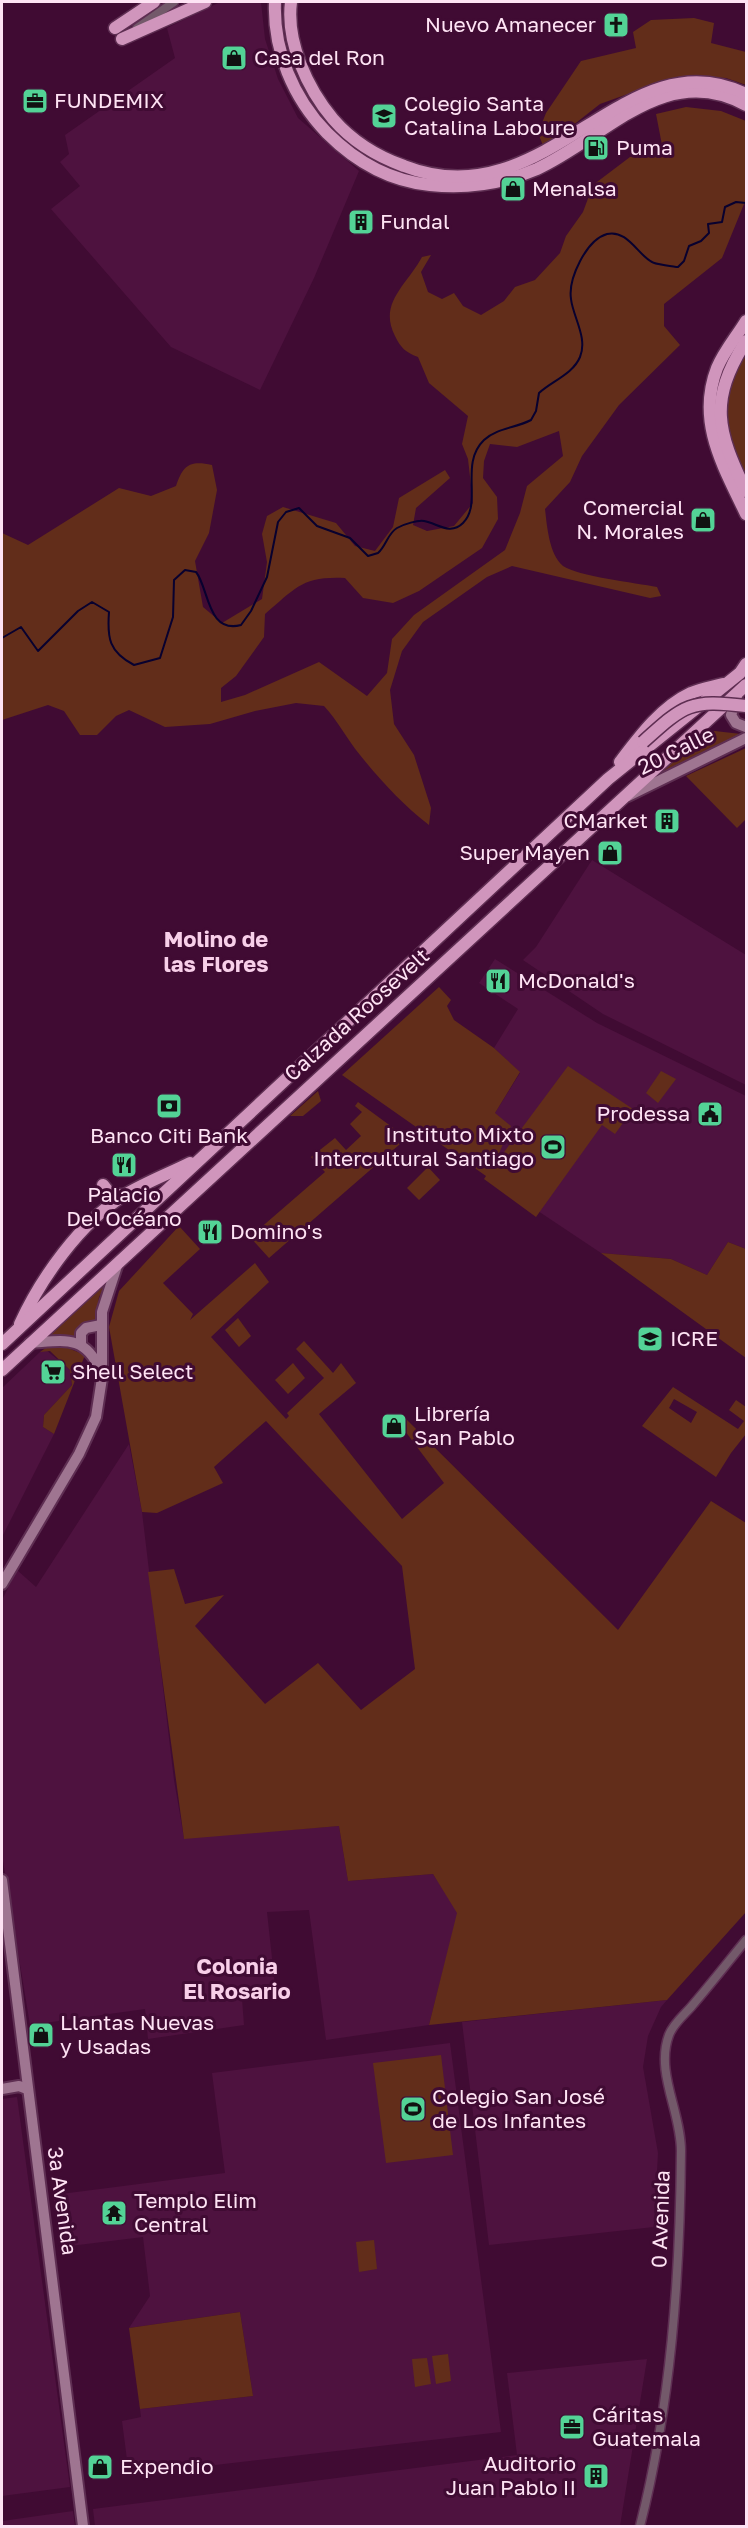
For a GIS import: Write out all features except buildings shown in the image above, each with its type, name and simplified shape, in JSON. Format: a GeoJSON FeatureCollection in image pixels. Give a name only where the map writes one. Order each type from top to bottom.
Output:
{"type":"FeatureCollection","features":[{"type":"Feature","properties":{"kind":"highway"},"geometry":{"type":"LineString","coordinates":[[119,33],[154,2]]}},
{"type":"Feature","properties":{"kind":"highway"},"geometry":{"type":"LineString","coordinates":[[119,33],[205,2]]}},
{"type":"Feature","properties":{"kind":"highway"},"geometry":{"type":"LineString","coordinates":[[291,4],[297,56],[316,96],[338,125],[370,152],[411,169],[431,174],[474,176],[517,166],[553,149],[633,98],[669,84],[688,82],[714,84],[747,94]]}},
{"type":"Feature","properties":{"kind":"highway"},"geometry":{"type":"LineString","coordinates":[[273,5],[277,44],[282,59],[292,85],[313,119],[346,151],[372,168],[417,184],[456,188],[480,186],[536,170],[645,103],[672,94],[707,92],[747,105]]}},
{"type":"Feature","properties":{"kind":"highway"},"geometry":{"type":"LineString","coordinates":[[747,321],[718,367],[709,401],[715,447],[747,514]]}},
{"type":"Feature","properties":{"kind":"highway"},"geometry":{"type":"LineString","coordinates":[[747,341],[726,379],[719,415],[729,455],[747,491]]}},
{"type":"Feature","properties":{"kind":"highway","name":"Calzada Roosevelt"},"geometry":{"type":"LineString","coordinates":[[2,1344],[608,779],[730,681],[747,664]]}},
{"type":"Feature","properties":{"kind":"highway"},"geometry":{"type":"LineString","coordinates":[[608,779],[643,732],[675,702],[690,693],[730,681]]}},
{"type":"Feature","properties":{"kind":"highway","name":"Calzada Roosevelt"},"geometry":{"type":"LineString","coordinates":[[2,1370],[121,1258],[744,688]]}},
{"type":"Feature","properties":{"kind":"highway"},"geometry":{"type":"LineString","coordinates":[[620,762],[674,714],[690,706],[711,702],[747,706]]}},
{"type":"Feature","properties":{"kind":"highway"},"geometry":{"type":"LineString","coordinates":[[367,1033],[352,1038],[348,1031],[488,900],[502,879]]}},
{"type":"Feature","properties":{"kind":"highway"},"geometry":{"type":"LineString","coordinates":[[18,1328],[46,1277],[105,1209],[124,1195],[202,1158]]}},
{"type":"Feature","properties":{"kind":"highway"},"geometry":{"type":"LineString","coordinates":[[103,1185],[111,1195],[124,1195]]}},
{"type":"Feature","properties":{"kind":"main road","name":"20 Calle"},"geometry":{"type":"LineString","coordinates":[[744,688],[731,715],[736,723],[747,727]]}},
{"type":"Feature","properties":{"kind":"main road","name":"20 Calle"},"geometry":{"type":"LineString","coordinates":[[623,798],[747,738]]}},
{"type":"Feature","properties":{"kind":"main road"},"geometry":{"type":"LineString","coordinates":[[2,1584],[89,1435],[100,1404],[101,1325],[105,1297],[121,1258]]}},
{"type":"Feature","properties":{"kind":"main road"},"geometry":{"type":"LineString","coordinates":[[81,1344],[84,1329],[92,1325],[101,1325]]}},
{"type":"Feature","properties":{"kind":"main road"},"geometry":{"type":"LineString","coordinates":[[30,1343],[71,1341],[81,1344],[92,1355],[102,1378]]}},
{"type":"Feature","properties":{"kind":"main road","name":"3a Avenida"},"geometry":{"type":"LineString","coordinates":[[2,1880],[24,2086],[83,2526]]}},
{"type":"Feature","properties":{"kind":"main road"},"geometry":{"type":"LineString","coordinates":[[2,2089],[24,2086]]}},
{"type":"Feature","properties":{"kind":"street"},"geometry":{"type":"LineString","coordinates":[[119,33],[174,2]]}},
{"type":"Feature","properties":{"kind":"street","name":"0 Avenida"},"geometry":{"type":"LineString","coordinates":[[640,2526],[649,2493],[672,2339],[676,2282],[681,2149],[676,2108],[665,2076],[668,2036],[747,1940]]}},
{"type":"Feature","properties":{"kind":"shaded area"},"geometry":{"type":"Polygon","coordinates":[[[220,2],[261,2],[265,39],[278,79],[298,118],[359,171],[314,278],[260,390],[171,347],[51,209],[80,186],[60,162],[69,154],[65,135],[175,58],[167,28],[220,2]]]}},
{"type":"Feature","properties":{"kind":"shaded area"},"geometry":{"type":"Polygon","coordinates":[[[694,18],[714,23],[711,43],[746,52],[746,85],[726,78],[693,76],[661,82],[600,104],[544,148],[538,133],[546,113],[581,61],[636,48],[633,32],[651,20],[694,18]]]}},
{"type":"Feature","properties":{"kind":"shaded area"},"geometry":{"type":"Polygon","coordinates":[[[686,107],[721,111],[746,121],[746,204],[744,204],[722,258],[664,304],[664,326],[680,345],[619,405],[582,456],[570,482],[545,509],[552,547],[558,561],[563,566],[593,576],[657,587],[661,596],[650,598],[512,566],[487,577],[423,622],[402,651],[390,690],[394,724],[414,755],[431,808],[429,825],[401,801],[376,774],[324,706],[296,703],[255,711],[210,724],[165,727],[129,710],[116,716],[97,735],[80,735],[64,711],[48,705],[2,720],[2,533],[28,545],[119,488],[151,496],[176,486],[181,473],[188,466],[198,463],[212,465],[217,490],[209,533],[195,561],[203,607],[222,623],[262,599],[267,562],[262,534],[267,516],[283,507],[336,523],[355,546],[375,551],[393,527],[399,498],[445,470],[450,478],[416,508],[413,525],[427,531],[454,526],[473,503],[468,459],[462,444],[468,416],[429,383],[418,357],[404,349],[397,340],[390,314],[396,295],[422,257],[431,255],[421,272],[428,292],[442,299],[454,293],[463,306],[481,315],[504,301],[515,287],[535,280],[560,253],[566,236],[583,212],[593,185],[630,157],[662,145],[656,114],[686,107]],[[559,431],[517,447],[490,444],[484,461],[483,478],[497,497],[498,519],[482,548],[419,591],[393,603],[363,598],[345,578],[319,579],[300,586],[265,614],[264,637],[236,676],[221,688],[221,702],[245,695],[319,662],[367,696],[387,673],[392,639],[414,615],[505,550],[520,513],[527,486],[563,456],[559,431]]]}},
{"type":"Feature","properties":{"kind":"shaded area"},"geometry":{"type":"Polygon","coordinates":[[[746,351],[746,477],[729,444],[725,419],[731,384],[746,351]]]}},
{"type":"Feature","properties":{"kind":"shaded area"},"geometry":{"type":"Polygon","coordinates":[[[706,730],[741,734],[655,777],[706,730]]]}},
{"type":"Feature","properties":{"kind":"shaded area"},"geometry":{"type":"Polygon","coordinates":[[[746,748],[746,819],[737,828],[686,776],[746,748]]]}},
{"type":"Feature","properties":{"kind":"shaded area"},"geometry":{"type":"Polygon","coordinates":[[[592,860],[746,955],[746,1085],[603,1014],[523,960],[536,947],[592,860]]]}},
{"type":"Feature","properties":{"kind":"shaded area"},"geometry":{"type":"Polygon","coordinates":[[[495,959],[597,1023],[746,1096],[746,1249],[728,1242],[707,1275],[671,1259],[601,1253],[487,1177],[495,1113],[520,1073],[494,1048],[518,1009],[479,983],[495,959]]]}},
{"type":"Feature","properties":{"kind":"shaded area"},"geometry":{"type":"Polygon","coordinates":[[[439,987],[451,1000],[447,1006],[454,1020],[494,1048],[520,1072],[495,1113],[511,1126],[493,1167],[568,1066],[633,1109],[615,1134],[602,1125],[536,1217],[484,1179],[486,1176],[342,1075],[439,987]]]}},
{"type":"Feature","properties":{"kind":"shaded area"},"geometry":{"type":"Polygon","coordinates":[[[661,1071],[676,1079],[658,1103],[646,1093],[661,1071]]]}},
{"type":"Feature","properties":{"kind":"shaded area"},"geometry":{"type":"Polygon","coordinates":[[[318,1091],[321,1101],[303,1116],[290,1116],[318,1091]]]}},
{"type":"Feature","properties":{"kind":"shaded area"},"geometry":{"type":"Polygon","coordinates":[[[358,1102],[407,1138],[269,1258],[250,1237],[325,1172],[311,1157],[335,1138],[346,1150],[361,1136],[350,1124],[362,1112],[355,1106],[358,1102]]]}},
{"type":"Feature","properties":{"kind":"shaded area"},"geometry":{"type":"Polygon","coordinates":[[[428,1167],[440,1180],[419,1200],[407,1188],[428,1167]]]}},
{"type":"Feature","properties":{"kind":"shaded area"},"geometry":{"type":"Polygon","coordinates":[[[179,1226],[200,1249],[163,1283],[193,1314],[190,1320],[255,1263],[269,1282],[211,1337],[286,1419],[289,1416],[287,1413],[324,1378],[296,1349],[304,1341],[333,1373],[341,1363],[356,1383],[319,1414],[402,1519],[444,1483],[399,1423],[405,1418],[618,1630],[711,1501],[746,1523],[746,1912],[667,2000],[429,2025],[457,1913],[433,1874],[348,1881],[339,1826],[184,1839],[148,1572],[174,1569],[185,1604],[224,1595],[195,1626],[265,1704],[318,1663],[361,1710],[415,1669],[402,1566],[266,1421],[214,1467],[223,1483],[157,1513],[142,1512],[109,1327],[119,1291],[179,1226]]]}},
{"type":"Feature","properties":{"kind":"shaded area"},"geometry":{"type":"Polygon","coordinates":[[[728,1242],[746,1249],[746,1358],[601,1253],[671,1259],[707,1275],[728,1242]]]}},
{"type":"Feature","properties":{"kind":"shaded area"},"geometry":{"type":"Polygon","coordinates":[[[108,1281],[99,1297],[96,1320],[81,1325],[76,1336],[41,1341],[108,1281]]]}},
{"type":"Feature","properties":{"kind":"shaded area"},"geometry":{"type":"Polygon","coordinates":[[[238,1318],[251,1336],[239,1347],[225,1330],[238,1318]]]}},
{"type":"Feature","properties":{"kind":"shaded area"},"geometry":{"type":"Polygon","coordinates":[[[63,1346],[85,1355],[54,1434],[43,1427],[44,1415],[72,1385],[70,1370],[50,1351],[40,1352],[47,1347],[63,1346]]]}},
{"type":"Feature","properties":{"kind":"shaded area"},"geometry":{"type":"Polygon","coordinates":[[[46,1350],[70,1370],[72,1385],[44,1415],[43,1427],[54,1434],[2,1537],[2,1388],[40,1352],[46,1350]]]}},
{"type":"Feature","properties":{"kind":"shaded area"},"geometry":{"type":"Polygon","coordinates":[[[293,1363],[305,1378],[288,1394],[275,1380],[293,1363]]]}},
{"type":"Feature","properties":{"kind":"shaded area"},"geometry":{"type":"Polygon","coordinates":[[[673,1387],[738,1429],[744,1421],[729,1410],[736,1400],[746,1407],[746,1434],[716,1477],[642,1426],[673,1387]],[[674,1399],[669,1408],[691,1423],[697,1412],[674,1399]]]}},
{"type":"Feature","properties":{"kind":"shaded area"},"geometry":{"type":"Polygon","coordinates":[[[129,1444],[142,1512],[174,1780],[184,1838],[339,1826],[348,1881],[433,1874],[458,1912],[429,2025],[326,2040],[309,1910],[267,1912],[276,1995],[242,1999],[244,2025],[148,2039],[145,2009],[30,2025],[2,1855],[2,1600],[17,1570],[36,1587],[129,1444]]]}},
{"type":"Feature","properties":{"kind":"shaded area"},"geometry":{"type":"Polygon","coordinates":[[[667,2000],[661,2007],[648,2036],[643,2067],[658,2153],[654,2227],[489,2245],[462,2022],[667,2000]]]}},
{"type":"Feature","properties":{"kind":"shaded area"},"geometry":{"type":"Polygon","coordinates":[[[450,2043],[501,2432],[129,2475],[122,2421],[141,2417],[140,2409],[253,2396],[240,2312],[129,2328],[150,2296],[143,2237],[62,2247],[53,2195],[225,2173],[212,2073],[450,2043]]]}},
{"type":"Feature","properties":{"kind":"shaded area","name":"Colegio San José de Los Infantes"},"geometry":{"type":"Polygon","coordinates":[[[441,2055],[453,2155],[386,2163],[373,2063],[441,2055]]]}},
{"type":"Feature","properties":{"kind":"shaded area"},"geometry":{"type":"Polygon","coordinates":[[[17,2097],[70,2487],[2,2496],[2,2099],[17,2097]]]}},
{"type":"Feature","properties":{"kind":"shaded area"},"geometry":{"type":"Polygon","coordinates":[[[374,2240],[377,2269],[359,2272],[356,2242],[374,2240]]]}},
{"type":"Feature","properties":{"kind":"shaded area"},"geometry":{"type":"Polygon","coordinates":[[[240,2312],[253,2396],[140,2409],[129,2328],[240,2312]]]}},
{"type":"Feature","properties":{"kind":"shaded area"},"geometry":{"type":"Polygon","coordinates":[[[448,2354],[451,2381],[436,2384],[432,2356],[448,2354]]]}},
{"type":"Feature","properties":{"kind":"shaded area"},"geometry":{"type":"Polygon","coordinates":[[[427,2358],[431,2384],[415,2387],[412,2359],[427,2358]]]}},
{"type":"Feature","properties":{"kind":"shaded area"},"geometry":{"type":"Polygon","coordinates":[[[647,2359],[620,2526],[95,2526],[93,2509],[517,2455],[507,2373],[647,2359]]]}},
{"type":"Feature","properties":{"kind":"shaded area"},"geometry":{"type":"Polygon","coordinates":[[[73,2511],[75,2526],[2,2526],[2,2521],[73,2511]]]}},
{"type":"Feature","properties":{"kind":"waterway"},"geometry":{"type":"LineString","coordinates":[[2,638],[21,627],[38,651],[78,611],[92,602],[109,612],[111,643],[119,655],[134,665],[160,658],[173,617],[174,580],[185,570],[196,572],[211,608],[221,623],[230,626],[241,625],[251,611],[267,577],[278,522],[286,512],[299,508],[317,526],[350,538],[368,556],[378,553],[394,530],[407,524],[424,521],[448,529],[458,527],[469,515],[473,460],[484,440],[495,433],[531,420],[536,411],[539,393],[567,373],[580,357],[582,342],[572,306],[572,281],[580,261],[592,244],[599,238],[614,233],[626,239],[652,262],[678,267],[684,261],[689,246],[701,241],[709,233],[708,224],[722,222],[725,207],[736,202],[746,203]]}},
{"type":"Feature","properties":{"kind":"place","name":"Nuevo Amanecer"},"geometry":{"type":"Point","coordinates":[616,25]}},
{"type":"Feature","properties":{"kind":"place","name":"Casa del Ron"},"geometry":{"type":"Point","coordinates":[234,58]}},
{"type":"Feature","properties":{"kind":"place","name":"FUNDEMIX"},"geometry":{"type":"Point","coordinates":[35,101]}},
{"type":"Feature","properties":{"kind":"place","name":"Colegio Santa Catalina Laboure"},"geometry":{"type":"Point","coordinates":[384,116]}},
{"type":"Feature","properties":{"kind":"place","name":"Puma"},"geometry":{"type":"Point","coordinates":[596,148]}},
{"type":"Feature","properties":{"kind":"place","name":"Menalsa"},"geometry":{"type":"Point","coordinates":[513,189]}},
{"type":"Feature","properties":{"kind":"place","name":"Fundal"},"geometry":{"type":"Point","coordinates":[361,222]}},
{"type":"Feature","properties":{"kind":"place","name":"Comercial N. Morales"},"geometry":{"type":"Point","coordinates":[703,520]}},
{"type":"Feature","properties":{"kind":"place","name":"CMarket"},"geometry":{"type":"Point","coordinates":[667,821]}},
{"type":"Feature","properties":{"kind":"place","name":"Super Mayen"},"geometry":{"type":"Point","coordinates":[610,853]}},
{"type":"Feature","properties":{"kind":"place","name":"McDonald's"},"geometry":{"type":"Point","coordinates":[498,981]}},
{"type":"Feature","properties":{"kind":"place","name":"Banco Citi Bank"},"geometry":{"type":"Point","coordinates":[169,1106]}},
{"type":"Feature","properties":{"kind":"place","name":"Prodessa"},"geometry":{"type":"Point","coordinates":[710,1114]}},
{"type":"Feature","properties":{"kind":"place","name":"Instituto Mixto Intercultural Santiago"},"geometry":{"type":"Point","coordinates":[553,1147]}},
{"type":"Feature","properties":{"kind":"place","name":"Palacio Del Océano"},"geometry":{"type":"Point","coordinates":[124,1165]}},
{"type":"Feature","properties":{"kind":"place","name":"Domino's"},"geometry":{"type":"Point","coordinates":[210,1232]}},
{"type":"Feature","properties":{"kind":"place","name":"ICRE"},"geometry":{"type":"Point","coordinates":[650,1339]}},
{"type":"Feature","properties":{"kind":"place","name":"Shell Select"},"geometry":{"type":"Point","coordinates":[53,1372]}},
{"type":"Feature","properties":{"kind":"place","name":"Librería San Pablo"},"geometry":{"type":"Point","coordinates":[394,1426]}},
{"type":"Feature","properties":{"kind":"place","name":"Llantas Nuevas y Usadas"},"geometry":{"type":"Point","coordinates":[41,2035]}},
{"type":"Feature","properties":{"kind":"place","name":"Colegio San José de Los Infantes"},"geometry":{"type":"Point","coordinates":[413,2109]}},
{"type":"Feature","properties":{"kind":"place","name":"Templo Elim Central"},"geometry":{"type":"Point","coordinates":[114,2213]}},
{"type":"Feature","properties":{"kind":"place","name":"Cáritas Guatemala"},"geometry":{"type":"Point","coordinates":[572,2427]}},
{"type":"Feature","properties":{"kind":"place","name":"Expendio"},"geometry":{"type":"Point","coordinates":[100,2467]}},
{"type":"Feature","properties":{"kind":"place","name":"Auditorio Juan Pablo II"},"geometry":{"type":"Point","coordinates":[596,2476]}},
{"type":"Feature","properties":{"kind":"district","name":"Molino de las Flores"},"geometry":{"type":"Point","coordinates":[216,952]}},
{"type":"Feature","properties":{"kind":"district","name":"Colonia El Rosario"},"geometry":{"type":"Point","coordinates":[237,1979]}}]}
